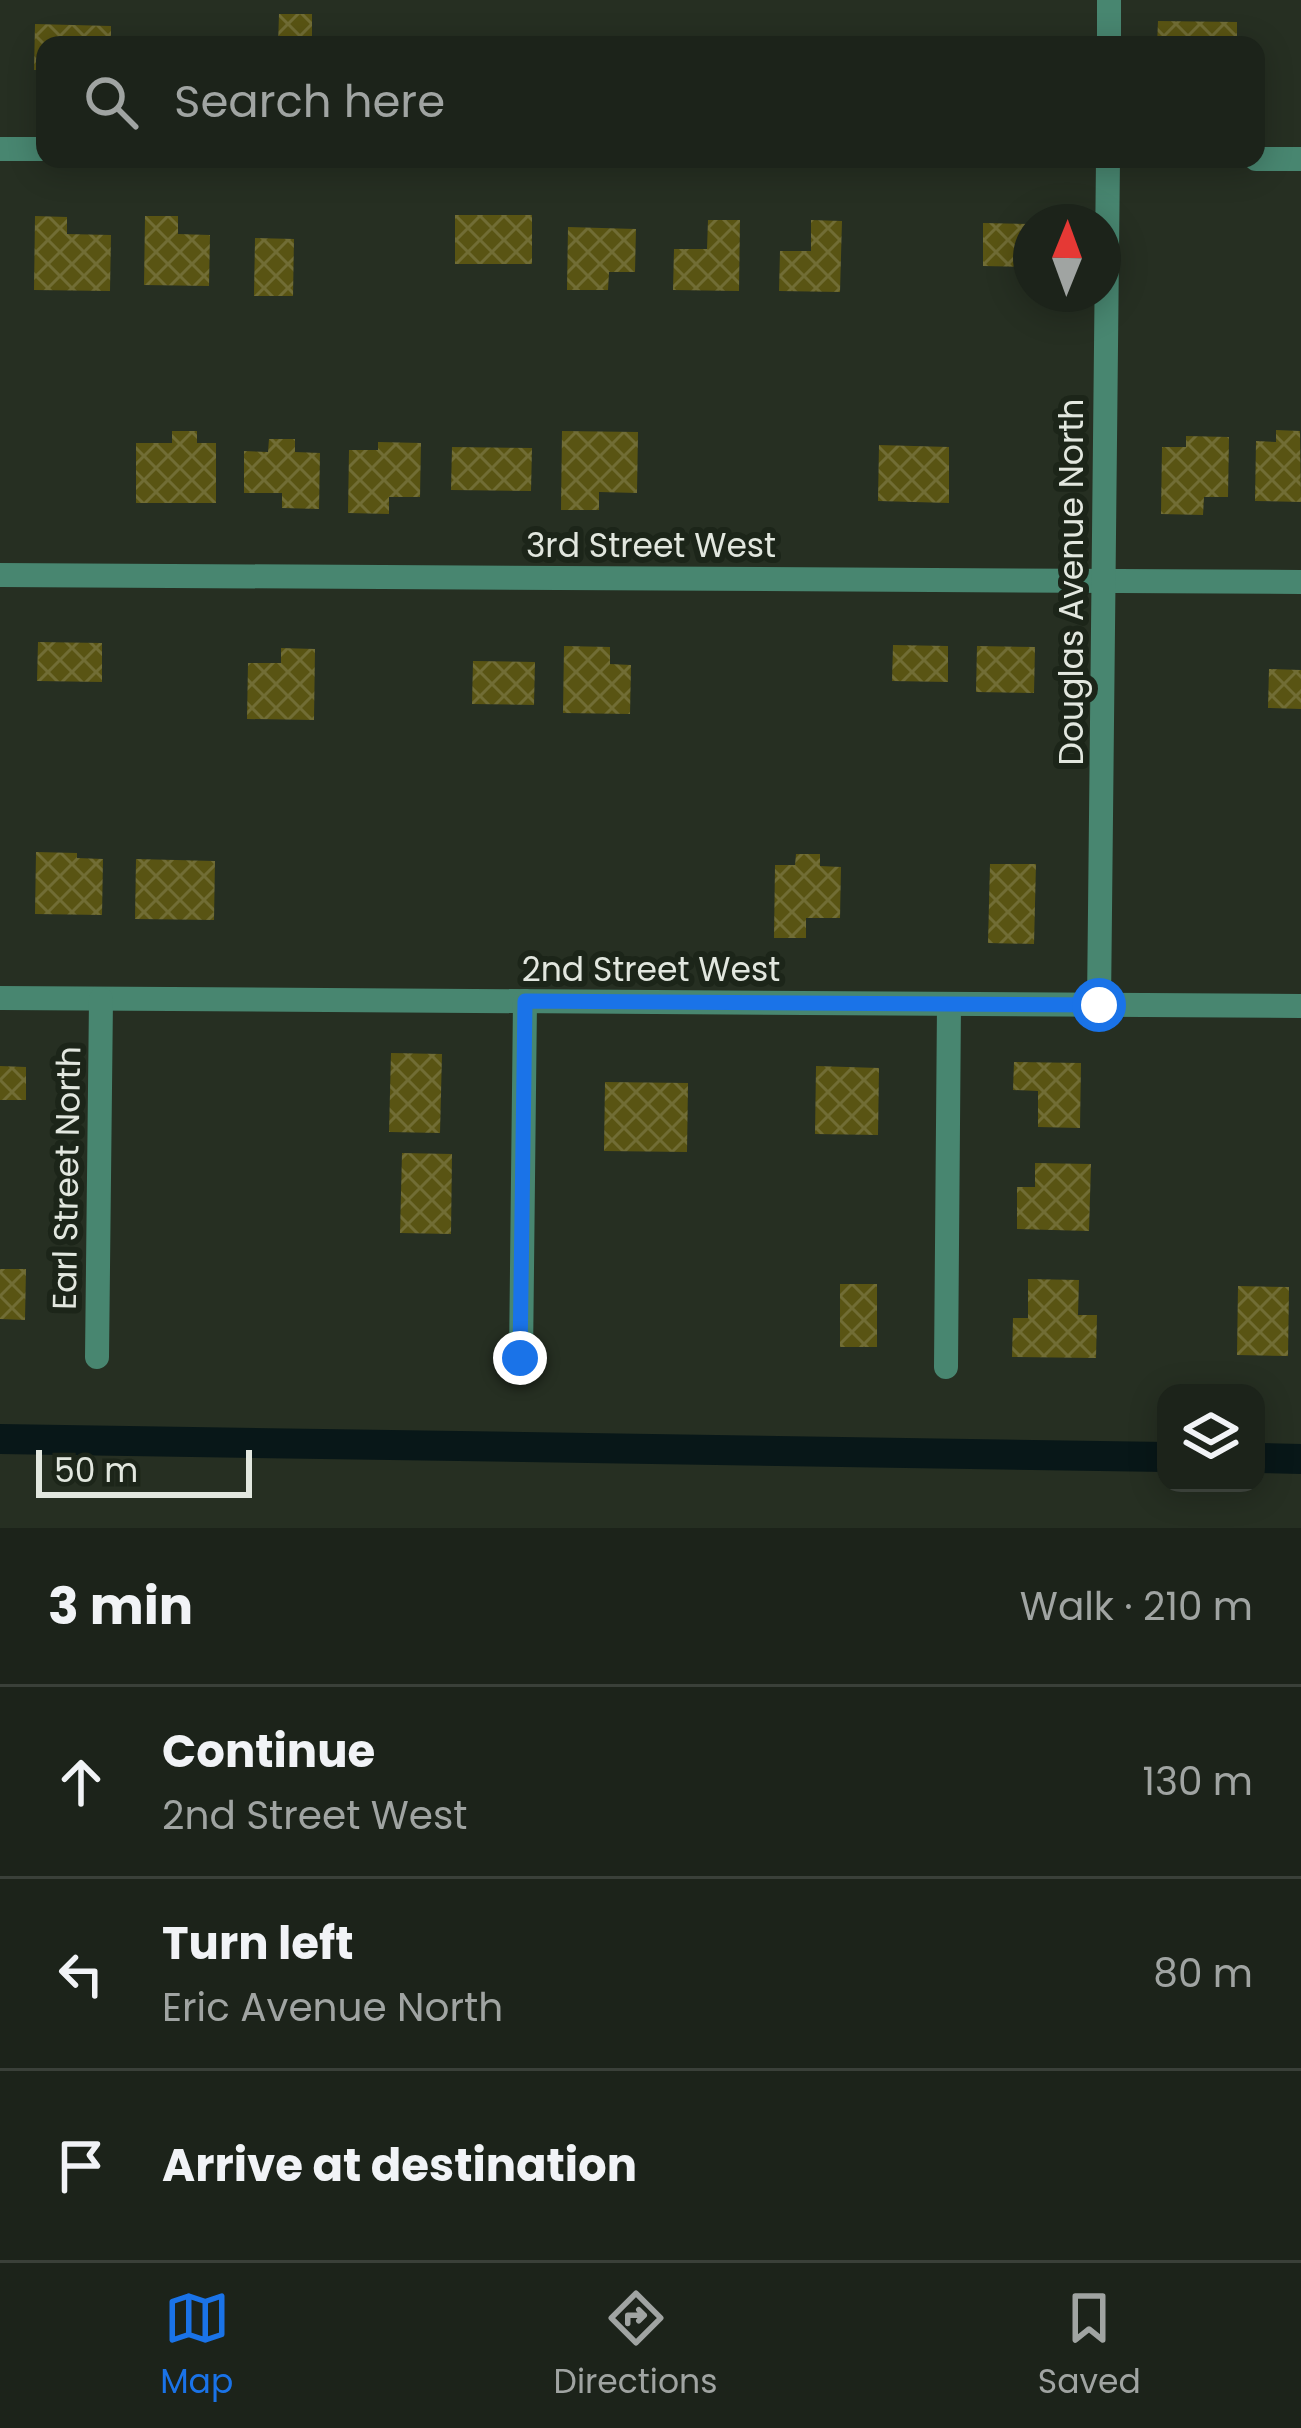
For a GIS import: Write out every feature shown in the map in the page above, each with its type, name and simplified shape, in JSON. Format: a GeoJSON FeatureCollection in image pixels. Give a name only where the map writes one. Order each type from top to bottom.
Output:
{"type":"FeatureCollection","features":[{"type":"Feature","properties":{"kind":"street"},"geometry":{"type":"LineString","coordinates":[[1109,0],[1109,36]]}},
{"type":"Feature","properties":{"kind":"street"},"geometry":{"type":"LineString","coordinates":[[0,149],[36,149]]}},
{"type":"Feature","properties":{"kind":"street"},"geometry":{"type":"LineString","coordinates":[[1265,159],[1301,159]]}},
{"type":"Feature","properties":{"kind":"street","name":"Douglas Avenue North"},"geometry":{"type":"LineString","coordinates":[[1099,1005],[1108,168]]}},
{"type":"Feature","properties":{"kind":"street","name":"3rd Street West"},"geometry":{"type":"LineString","coordinates":[[0,575],[1301,582]]}},
{"type":"Feature","properties":{"kind":"street","name":"2nd Street West"},"geometry":{"type":"LineString","coordinates":[[0,998],[1301,1006]]}},
{"type":"Feature","properties":{"kind":"street","name":"Earl Street North"},"geometry":{"type":"LineString","coordinates":[[97,1357],[101,999]]}},
{"type":"Feature","properties":{"kind":"street"},"geometry":{"type":"LineString","coordinates":[[520,1358],[525,1001]]}},
{"type":"Feature","properties":{"kind":"street"},"geometry":{"type":"LineString","coordinates":[[946,1367],[949,1004]]}},
{"type":"Feature","properties":{"kind":"building"},"geometry":{"type":"Polygon","coordinates":[[[279,14],[312,14],[312,36],[278,36],[279,14]]]}},
{"type":"Feature","properties":{"kind":"building"},"geometry":{"type":"Polygon","coordinates":[[[1158,21],[1237,22],[1237,36],[1157,36],[1158,21]]]}},
{"type":"Feature","properties":{"kind":"building"},"geometry":{"type":"Polygon","coordinates":[[[35,24],[111,26],[111,36],[36,36],[34,70],[35,24]]]}},
{"type":"Feature","properties":{"kind":"building"},"geometry":{"type":"Polygon","coordinates":[[[455,215],[532,215],[532,264],[455,264],[455,215]]]}},
{"type":"Feature","properties":{"kind":"building"},"geometry":{"type":"Polygon","coordinates":[[[35,216],[67,217],[67,234],[111,235],[110,291],[34,290],[35,216]]]}},
{"type":"Feature","properties":{"kind":"building"},"geometry":{"type":"Polygon","coordinates":[[[145,216],[178,216],[178,234],[210,235],[209,286],[144,285],[145,216]]]}},
{"type":"Feature","properties":{"kind":"building"},"geometry":{"type":"Polygon","coordinates":[[[708,220],[740,220],[739,291],[673,290],[674,249],[707,249],[708,220]]]}},
{"type":"Feature","properties":{"kind":"building"},"geometry":{"type":"Polygon","coordinates":[[[811,220],[842,221],[840,292],[779,291],[780,251],[811,251],[811,220]]]}},
{"type":"Feature","properties":{"kind":"building"},"geometry":{"type":"Polygon","coordinates":[[[983,223],[1013,224],[1013,267],[983,266],[983,223]]]}},
{"type":"Feature","properties":{"kind":"building"},"geometry":{"type":"Polygon","coordinates":[[[568,227],[636,229],[635,272],[609,272],[608,290],[567,290],[568,227]]]}},
{"type":"Feature","properties":{"kind":"building"},"geometry":{"type":"Polygon","coordinates":[[[255,238],[294,239],[293,296],[254,296],[255,238]]]}},
{"type":"Feature","properties":{"kind":"building"},"geometry":{"type":"Polygon","coordinates":[[[1276,430],[1300,431],[1301,502],[1255,501],[1256,441],[1276,442],[1276,430]]]}},
{"type":"Feature","properties":{"kind":"building"},"geometry":{"type":"Polygon","coordinates":[[[172,431],[197,431],[197,443],[216,443],[216,503],[136,503],[136,443],[172,443],[172,431]]]}},
{"type":"Feature","properties":{"kind":"building"},"geometry":{"type":"Polygon","coordinates":[[[562,431],[638,432],[637,493],[599,492],[599,510],[561,510],[562,431]]]}},
{"type":"Feature","properties":{"kind":"building"},"geometry":{"type":"Polygon","coordinates":[[[1186,436],[1229,437],[1228,497],[1204,497],[1203,515],[1161,514],[1162,447],[1186,447],[1186,436]]]}},
{"type":"Feature","properties":{"kind":"building"},"geometry":{"type":"Polygon","coordinates":[[[269,439],[295,439],[295,452],[320,453],[319,509],[282,508],[282,493],[244,493],[244,451],[268,452],[269,439]]]}},
{"type":"Feature","properties":{"kind":"building"},"geometry":{"type":"Polygon","coordinates":[[[378,442],[421,443],[420,497],[389,497],[389,514],[348,513],[349,450],[378,450],[378,442]]]}},
{"type":"Feature","properties":{"kind":"building"},"geometry":{"type":"Polygon","coordinates":[[[879,445],[949,447],[949,503],[878,501],[879,445]]]}},
{"type":"Feature","properties":{"kind":"building"},"geometry":{"type":"Polygon","coordinates":[[[452,447],[532,448],[531,491],[451,490],[452,447]]]}},
{"type":"Feature","properties":{"kind":"building"},"geometry":{"type":"Polygon","coordinates":[[[38,642],[102,643],[102,682],[37,681],[38,642]]]}},
{"type":"Feature","properties":{"kind":"building"},"geometry":{"type":"Polygon","coordinates":[[[893,645],[948,646],[948,682],[892,681],[893,645]]]}},
{"type":"Feature","properties":{"kind":"building"},"geometry":{"type":"Polygon","coordinates":[[[564,646],[610,647],[610,664],[631,665],[630,714],[563,713],[564,646]]]}},
{"type":"Feature","properties":{"kind":"building"},"geometry":{"type":"Polygon","coordinates":[[[977,646],[1035,647],[1034,693],[976,692],[977,646]]]}},
{"type":"Feature","properties":{"kind":"building"},"geometry":{"type":"Polygon","coordinates":[[[281,648],[315,649],[314,720],[247,719],[248,663],[281,663],[281,648]]]}},
{"type":"Feature","properties":{"kind":"building"},"geometry":{"type":"Polygon","coordinates":[[[473,661],[535,662],[534,705],[472,704],[473,661]]]}},
{"type":"Feature","properties":{"kind":"building"},"geometry":{"type":"Polygon","coordinates":[[[1269,669],[1301,670],[1301,709],[1268,708],[1269,669]]]}},
{"type":"Feature","properties":{"kind":"building"},"geometry":{"type":"Polygon","coordinates":[[[36,852],[103,859],[102,915],[35,914],[36,852]]]}},
{"type":"Feature","properties":{"kind":"building"},"geometry":{"type":"Polygon","coordinates":[[[796,854],[820,854],[820,866],[841,867],[840,918],[806,918],[806,938],[774,938],[775,865],[795,865],[796,854]]]}},
{"type":"Feature","properties":{"kind":"building"},"geometry":{"type":"Polygon","coordinates":[[[136,859],[215,861],[214,920],[135,919],[136,859]]]}},
{"type":"Feature","properties":{"kind":"building"},"geometry":{"type":"Polygon","coordinates":[[[990,864],[1036,864],[1034,944],[988,943],[990,864]]]}},
{"type":"Feature","properties":{"kind":"building"},"geometry":{"type":"Polygon","coordinates":[[[391,1053],[442,1054],[440,1133],[389,1132],[391,1053]]]}},
{"type":"Feature","properties":{"kind":"building"},"geometry":{"type":"Polygon","coordinates":[[[1014,1062],[1081,1063],[1080,1128],[1038,1127],[1038,1091],[1013,1090],[1014,1062]]]}},
{"type":"Feature","properties":{"kind":"building"},"geometry":{"type":"Polygon","coordinates":[[[0,1066],[26,1067],[26,1100],[0,1100],[0,1066]]]}},
{"type":"Feature","properties":{"kind":"building"},"geometry":{"type":"Polygon","coordinates":[[[816,1066],[879,1068],[878,1135],[815,1134],[816,1066]]]}},
{"type":"Feature","properties":{"kind":"building"},"geometry":{"type":"Polygon","coordinates":[[[605,1082],[688,1083],[687,1152],[604,1151],[605,1082]]]}},
{"type":"Feature","properties":{"kind":"building"},"geometry":{"type":"Polygon","coordinates":[[[402,1153],[452,1154],[451,1234],[400,1233],[402,1153]]]}},
{"type":"Feature","properties":{"kind":"building"},"geometry":{"type":"Polygon","coordinates":[[[1035,1163],[1091,1164],[1089,1231],[1017,1229],[1017,1187],[1035,1187],[1035,1163]]]}},
{"type":"Feature","properties":{"kind":"building"},"geometry":{"type":"Polygon","coordinates":[[[0,1269],[26,1269],[25,1320],[0,1319],[0,1269]]]}},
{"type":"Feature","properties":{"kind":"building"},"geometry":{"type":"Polygon","coordinates":[[[1028,1279],[1079,1280],[1078,1315],[1097,1315],[1096,1358],[1012,1357],[1013,1318],[1028,1318],[1028,1279]]]}},
{"type":"Feature","properties":{"kind":"building"},"geometry":{"type":"Polygon","coordinates":[[[840,1284],[877,1284],[877,1347],[840,1347],[840,1284]]]}},
{"type":"Feature","properties":{"kind":"building"},"geometry":{"type":"Polygon","coordinates":[[[1238,1286],[1289,1287],[1288,1356],[1237,1355],[1238,1286]]]}},
{"type":"Feature","properties":{"kind":"waterway"},"geometry":{"type":"LineString","coordinates":[[0,1439],[1157,1457]]}},
{"type":"Feature","properties":{"kind":"waterway"},"geometry":{"type":"LineString","coordinates":[[1265,1458],[1301,1459]]}},
{"type":"Feature","properties":{"kind":"route"},"geometry":{"type":"LineString","coordinates":[[520,1358],[525,1001],[1099,1005]]}}]}
